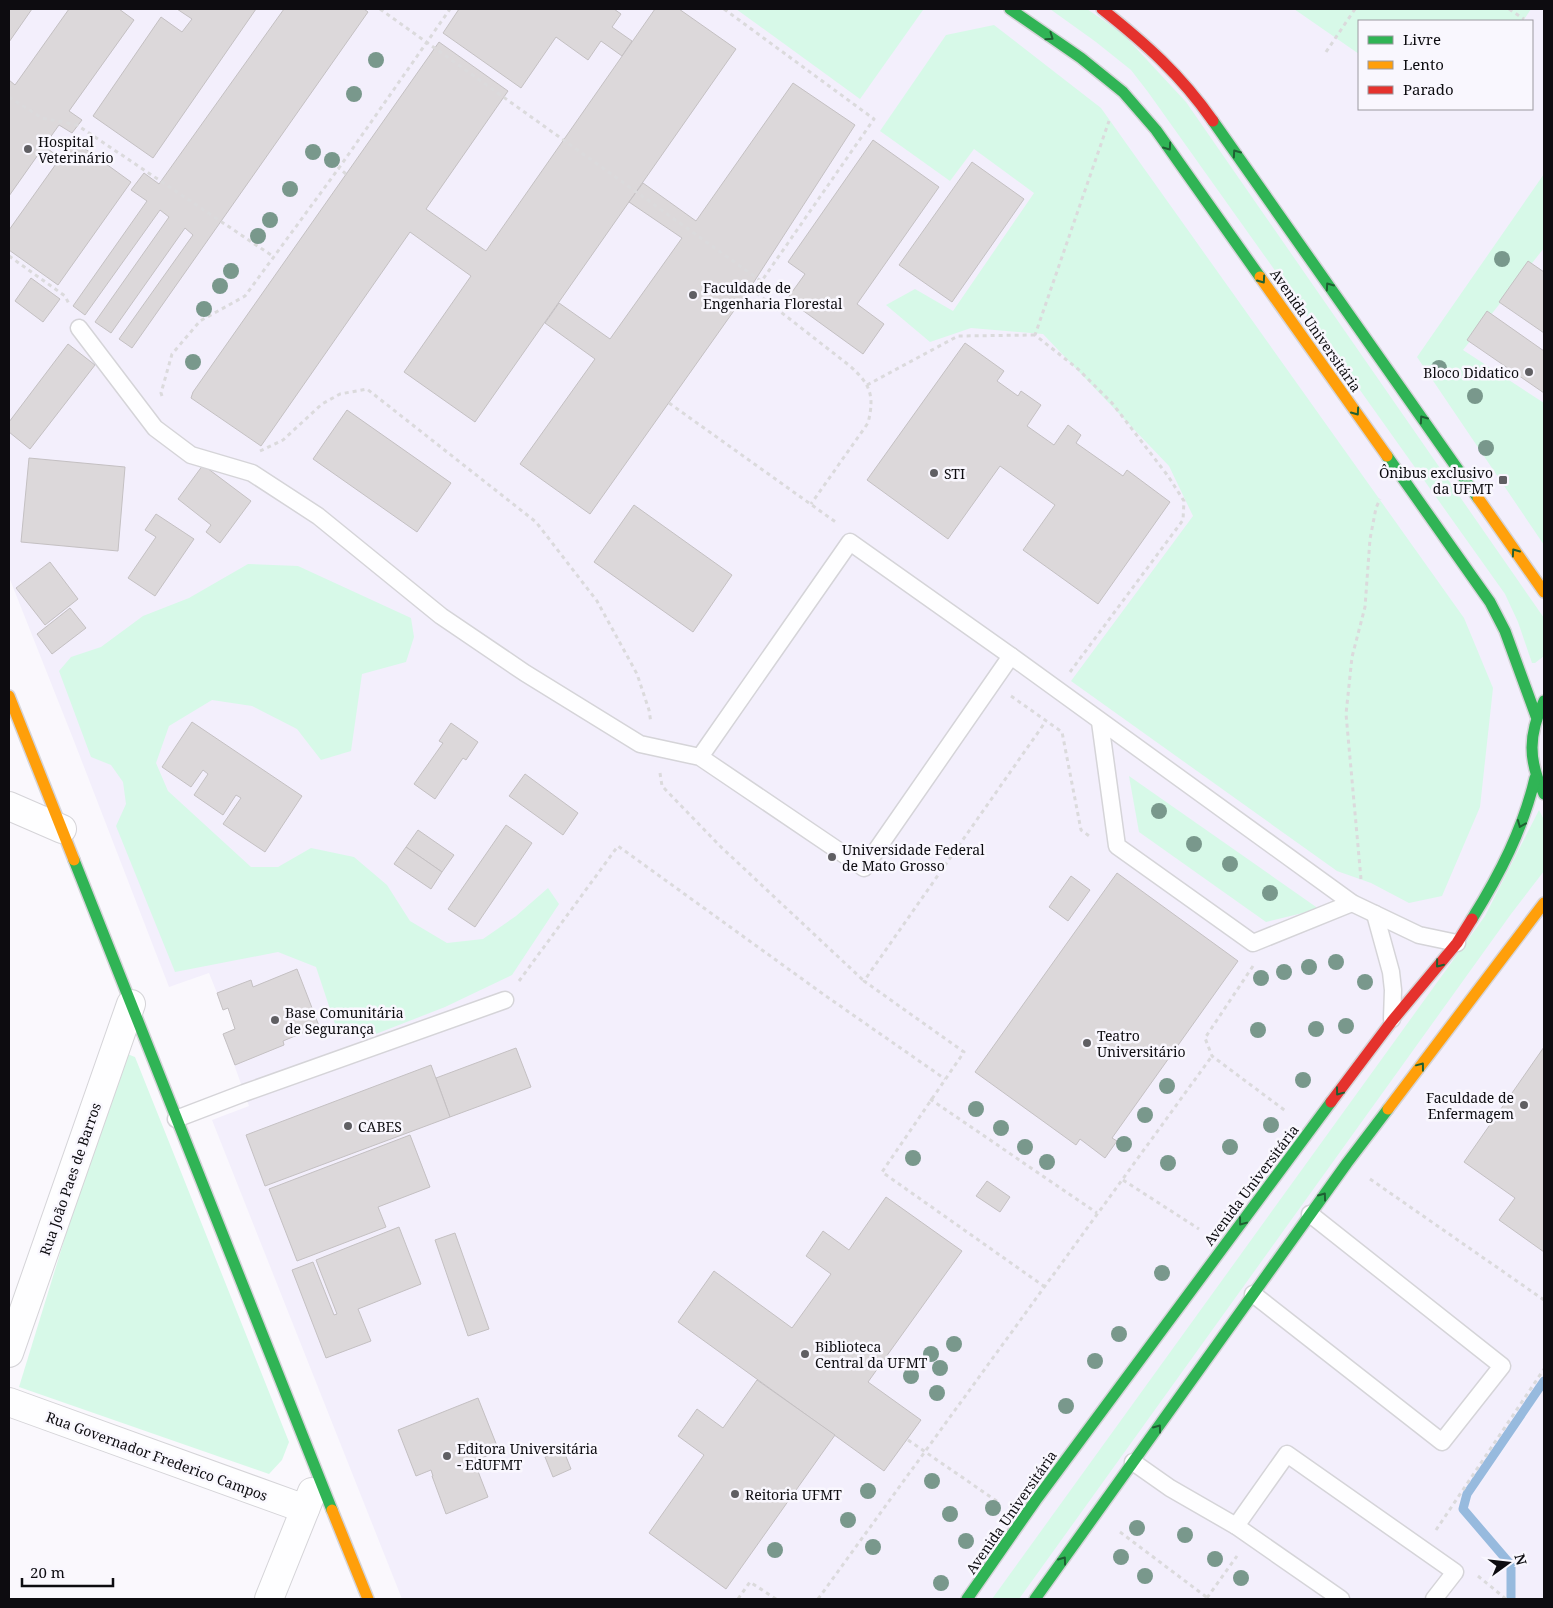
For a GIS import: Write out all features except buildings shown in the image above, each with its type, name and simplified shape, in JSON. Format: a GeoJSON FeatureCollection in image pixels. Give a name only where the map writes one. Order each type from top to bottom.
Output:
{"type":"FeatureCollection","features":[{"type":"Feature","properties":{"kind":"street","name":"Avenida Universitária"},"geometry":{"type":"LineString","coordinates":[[1010,9],[1081,58],[1123,92],[1156,130],[1490,602],[1505,631],[1536,716]]}},
{"type":"Feature","properties":{"kind":"street"},"geometry":{"type":"LineString","coordinates":[[1102,9],[1140,39],[1173,70],[1202,105],[1544,592]]}},
{"type":"Feature","properties":{"kind":"street"},"geometry":{"type":"LineString","coordinates":[[9,696],[368,1599]]}},
{"type":"Feature","properties":{"kind":"street","name":"Avenida Universitária"},"geometry":{"type":"LineString","coordinates":[[1544,701],[1536,716],[1530,747],[1535,778],[1544,795]]}},
{"type":"Feature","properties":{"kind":"street","name":"Avenida Universitária"},"geometry":{"type":"LineString","coordinates":[[967,1599],[1045,1488],[1224,1246],[1392,1021],[1457,942],[1489,892],[1512,848],[1530,804],[1535,778]]}},
{"type":"Feature","properties":{"kind":"street"},"geometry":{"type":"LineString","coordinates":[[9,806],[62,829]]}},
{"type":"Feature","properties":{"kind":"street"},"geometry":{"type":"LineString","coordinates":[[1035,1599],[1347,1163],[1544,903]]}},
{"type":"Feature","properties":{"kind":"street","name":"Rua João Paes de Barros"},"geometry":{"type":"LineString","coordinates":[[9,1353],[131,1004]]}},
{"type":"Feature","properties":{"kind":"street","name":"Rua Governador Frederico Campos"},"geometry":{"type":"LineString","coordinates":[[9,1402],[305,1509]]}},
{"type":"Feature","properties":{"kind":"street"},"geometry":{"type":"LineString","coordinates":[[269,1599],[319,1475]]}},
{"type":"Feature","properties":{"kind":"lane"},"geometry":{"type":"LineString","coordinates":[[80,328],[155,428],[191,455],[252,473],[318,516],[441,616],[525,673],[640,744],[700,757],[864,868],[1010,656]]}},
{"type":"Feature","properties":{"kind":"lane"},"geometry":{"type":"LineString","coordinates":[[700,757],[850,542],[1352,903],[1419,935],[1457,942]]}},
{"type":"Feature","properties":{"kind":"lane"},"geometry":{"type":"LineString","coordinates":[[1100,722],[1117,846],[1253,943],[1352,903]]}},
{"type":"Feature","properties":{"kind":"lane"},"geometry":{"type":"LineString","coordinates":[[1375,914],[1391,972],[1393,990],[1392,1021]]}},
{"type":"Feature","properties":{"kind":"lane"},"geometry":{"type":"LineString","coordinates":[[176,1119],[505,1000]]}},
{"type":"Feature","properties":{"kind":"lane"},"geometry":{"type":"LineString","coordinates":[[1253,1294],[1442,1442],[1502,1366],[1310,1214]]}},
{"type":"Feature","properties":{"kind":"lane"},"geometry":{"type":"LineString","coordinates":[[1236,1526],[1287,1454],[1455,1572],[1434,1599]]}},
{"type":"Feature","properties":{"kind":"lane"},"geometry":{"type":"LineString","coordinates":[[1133,1462],[1170,1488],[1236,1526],[1342,1599]]}},
{"type":"Feature","properties":{"kind":"path"},"geometry":{"type":"LineString","coordinates":[[380,9],[761,281]]}},
{"type":"Feature","properties":{"kind":"path"},"geometry":{"type":"LineString","coordinates":[[165,401],[161,393],[172,354],[200,321],[245,296],[339,168],[450,9]]}},
{"type":"Feature","properties":{"kind":"path"},"geometry":{"type":"LineString","coordinates":[[724,9],[874,119],[754,292]]}},
{"type":"Feature","properties":{"kind":"path"},"geometry":{"type":"LineString","coordinates":[[1326,52],[1355,9]]}},
{"type":"Feature","properties":{"kind":"path"},"geometry":{"type":"LineString","coordinates":[[1509,9],[1524,19]]}},
{"type":"Feature","properties":{"kind":"path"},"geometry":{"type":"LineString","coordinates":[[9,97],[42,118],[78,125],[274,257]]}},
{"type":"Feature","properties":{"kind":"path"},"geometry":{"type":"LineString","coordinates":[[1035,335],[1111,115]]}},
{"type":"Feature","properties":{"kind":"path"},"geometry":{"type":"LineString","coordinates":[[339,168],[346,174]]}},
{"type":"Feature","properties":{"kind":"path"},"geometry":{"type":"LineString","coordinates":[[750,288],[850,366],[863,378],[871,392],[872,407],[868,422],[811,504]]}},
{"type":"Feature","properties":{"kind":"path"},"geometry":{"type":"LineString","coordinates":[[867,385],[958,336],[1035,335],[1078,369],[1112,403],[1168,476],[1184,501],[1182,520],[1057,690]]}},
{"type":"Feature","properties":{"kind":"path"},"geometry":{"type":"LineString","coordinates":[[253,455],[282,440],[322,404],[340,394],[367,389],[536,522],[597,600],[637,674],[649,710],[662,786],[720,846],[864,981],[964,1052],[930,1099],[882,1172],[1045,1287]]}},
{"type":"Feature","properties":{"kind":"path"},"geometry":{"type":"LineString","coordinates":[[669,402],[842,526]]}},
{"type":"Feature","properties":{"kind":"path"},"geometry":{"type":"LineString","coordinates":[[1361,885],[1346,714],[1352,657],[1365,608],[1370,539],[1376,508],[1383,494]]}},
{"type":"Feature","properties":{"kind":"path"},"geometry":{"type":"LineString","coordinates":[[864,981],[1046,721]]}},
{"type":"Feature","properties":{"kind":"path"},"geometry":{"type":"LineString","coordinates":[[505,1000],[618,846],[823,994],[945,1079]]}},
{"type":"Feature","properties":{"kind":"path"},"geometry":{"type":"LineString","coordinates":[[818,1599],[1212,1056]]}},
{"type":"Feature","properties":{"kind":"path"},"geometry":{"type":"LineString","coordinates":[[930,1099],[1097,1213]]}},
{"type":"Feature","properties":{"kind":"path"},"geometry":{"type":"LineString","coordinates":[[1365,1176],[1544,1300]]}},
{"type":"Feature","properties":{"kind":"path"},"geometry":{"type":"LineString","coordinates":[[1123,1180],[1224,1246]]}},
{"type":"Feature","properties":{"kind":"path"},"geometry":{"type":"LineString","coordinates":[[1423,1549],[1544,1369]]}},
{"type":"Feature","properties":{"kind":"path"},"geometry":{"type":"LineString","coordinates":[[908,1440],[1002,1506]]}},
{"type":"Feature","properties":{"kind":"path"},"geometry":{"type":"LineString","coordinates":[[1117,1530],[1208,1599],[1239,1554]]}},
{"type":"Feature","properties":{"kind":"path"},"geometry":{"type":"LineString","coordinates":[[738,1599],[750,1582],[776,1599]]}},
{"type":"Feature","properties":{"kind":"path"},"geometry":{"type":"LineString","coordinates":[[1498,1594],[1506,1599]]}},
{"type":"Feature","properties":{"kind":"shaded area","name":"Universidade Federal de Mato Grosso"},"geometry":{"type":"Polygon","coordinates":[[[9,9],[1544,9],[1544,1599],[402,1599],[212,1120],[249,1106],[223,1034],[235,1029],[228,1008],[217,993],[209,973],[169,987],[9,577],[9,9]]]}},
{"type":"Feature","properties":{"kind":"green space"},"geometry":{"type":"Polygon","coordinates":[[[736,9],[923,9],[923,10],[860,99],[736,9]]]}},
{"type":"Feature","properties":{"kind":"green space"},"geometry":{"type":"Polygon","coordinates":[[[1050,9],[1087,9],[1122,33],[1186,102],[1544,618],[1544,656],[1535,663],[1532,663],[1518,622],[1505,594],[1148,92],[1131,70],[1050,9]]]}},
{"type":"Feature","properties":{"kind":"green space"},"geometry":{"type":"Polygon","coordinates":[[[1294,9],[1531,9],[1524,20],[1358,20],[1358,53],[1294,9]]]}},
{"type":"Feature","properties":{"kind":"green space"},"geometry":{"type":"Polygon","coordinates":[[[994,25],[1101,108],[1464,618],[1493,688],[1480,807],[1442,896],[1409,903],[1371,883],[1337,871],[1071,681],[1193,516],[1169,466],[1043,334],[971,328],[930,342],[886,305],[915,289],[953,311],[1034,193],[974,149],[950,181],[880,131],[946,35],[994,25]]]}},
{"type":"Feature","properties":{"kind":"green space"},"geometry":{"type":"Polygon","coordinates":[[[1544,174],[1544,248],[1463,350],[1544,403],[1544,545],[1417,357],[1544,174]]]}},
{"type":"Feature","properties":{"kind":"green space"},"geometry":{"type":"Polygon","coordinates":[[[248,564],[298,566],[411,618],[414,637],[406,662],[362,674],[351,751],[321,760],[297,729],[252,706],[212,700],[169,726],[156,763],[168,791],[251,867],[278,867],[311,848],[354,857],[387,885],[410,921],[447,943],[483,939],[516,916],[548,888],[559,904],[512,975],[445,1007],[363,1039],[335,1024],[316,967],[278,952],[175,972],[116,826],[126,804],[123,782],[111,765],[91,757],[59,671],[71,657],[101,647],[143,616],[189,598],[248,564]]]}},
{"type":"Feature","properties":{"kind":"green space"},"geometry":{"type":"Polygon","coordinates":[[[1129,776],[1319,909],[1266,922],[1139,832],[1129,776]]]}},
{"type":"Feature","properties":{"kind":"green space"},"geometry":{"type":"Polygon","coordinates":[[[1539,810],[1544,820],[1544,871],[1511,914],[1019,1599],[992,1599],[1485,916],[1539,810]]]}},
{"type":"Feature","properties":{"kind":"green space"},"geometry":{"type":"Polygon","coordinates":[[[122,1052],[135,1057],[289,1442],[282,1460],[269,1474],[19,1387],[122,1052]]]}},
{"type":"Feature","properties":{"kind":"waterway"},"geometry":{"type":"LineString","coordinates":[[1511,1599],[1511,1565],[1463,1509],[1467,1494],[1544,1381]]}},
{"type":"Feature","properties":{"kind":"traffic: fast"},"geometry":{"type":"LineString","coordinates":[[1010,9],[1081,58],[1123,92],[1156,130],[1260,277]]}},
{"type":"Feature","properties":{"kind":"traffic: fast"},"geometry":{"type":"LineString","coordinates":[[1213,121],[1478,498]]}},
{"type":"Feature","properties":{"kind":"traffic: fast"},"geometry":{"type":"LineString","coordinates":[[1387,456],[1490,602],[1505,631],[1536,716]]}},
{"type":"Feature","properties":{"kind":"traffic: fast"},"geometry":{"type":"LineString","coordinates":[[1544,701],[1535,725],[1532,748],[1535,770],[1544,794]]}},
{"type":"Feature","properties":{"kind":"traffic: fast"},"geometry":{"type":"LineString","coordinates":[[1472,919],[1510,851],[1524,815],[1535,778]]}},
{"type":"Feature","properties":{"kind":"traffic: fast"},"geometry":{"type":"LineString","coordinates":[[74,860],[332,1510]]}},
{"type":"Feature","properties":{"kind":"traffic: fast"},"geometry":{"type":"LineString","coordinates":[[967,1599],[1036,1500],[1331,1102]]}},
{"type":"Feature","properties":{"kind":"traffic: fast"},"geometry":{"type":"LineString","coordinates":[[1035,1599],[1347,1163],[1388,1109]]}},
{"type":"Feature","properties":{"kind":"traffic: slow"},"geometry":{"type":"LineString","coordinates":[[1260,277],[1387,456]]}},
{"type":"Feature","properties":{"kind":"traffic: slow"},"geometry":{"type":"LineString","coordinates":[[1478,498],[1544,592]]}},
{"type":"Feature","properties":{"kind":"traffic: slow"},"geometry":{"type":"LineString","coordinates":[[9,696],[74,860]]}},
{"type":"Feature","properties":{"kind":"traffic: slow"},"geometry":{"type":"LineString","coordinates":[[1388,1109],[1544,903]]}},
{"type":"Feature","properties":{"kind":"traffic: slow"},"geometry":{"type":"LineString","coordinates":[[332,1510],[368,1599]]}},
{"type":"Feature","properties":{"kind":"traffic: jam"},"geometry":{"type":"LineString","coordinates":[[1102,9],[1175,74],[1213,121]]}},
{"type":"Feature","properties":{"kind":"traffic: jam"},"geometry":{"type":"LineString","coordinates":[[1331,1102],[1392,1021],[1457,943],[1472,919]]}},
{"type":"Feature","properties":{"kind":"place","name":"Hospital Veterinário"},"geometry":{"type":"Point","coordinates":[28,149]}},
{"type":"Feature","properties":{"kind":"place","name":"Faculdade de Engenharia Florestal"},"geometry":{"type":"Point","coordinates":[693,295]}},
{"type":"Feature","properties":{"kind":"place","name":"Bloco Didatico"},"geometry":{"type":"Point","coordinates":[1529,372]}},
{"type":"Feature","properties":{"kind":"place","name":"STI"},"geometry":{"type":"Point","coordinates":[934,473]}},
{"type":"Feature","properties":{"kind":"place","name":"Ônibus exclusivo da UFMT"},"geometry":{"type":"Point","coordinates":[1503,480]}},
{"type":"Feature","properties":{"kind":"place","name":"Universidade Federal de Mato Grosso"},"geometry":{"type":"Point","coordinates":[832,857]}},
{"type":"Feature","properties":{"kind":"place","name":"Base Comunitária de Segurança"},"geometry":{"type":"Point","coordinates":[275,1020]}},
{"type":"Feature","properties":{"kind":"place","name":"Teatro Universitário"},"geometry":{"type":"Point","coordinates":[1087,1043]}},
{"type":"Feature","properties":{"kind":"place","name":"Faculdade de Enfermagem"},"geometry":{"type":"Point","coordinates":[1524,1105]}},
{"type":"Feature","properties":{"kind":"place","name":"CABES"},"geometry":{"type":"Point","coordinates":[348,1126]}},
{"type":"Feature","properties":{"kind":"place","name":"Biblioteca Central da UFMT"},"geometry":{"type":"Point","coordinates":[805,1354]}},
{"type":"Feature","properties":{"kind":"place","name":"Editora Universitária - EdUFMT"},"geometry":{"type":"Point","coordinates":[447,1456]}},
{"type":"Feature","properties":{"kind":"place","name":"Reitoria UFMT"},"geometry":{"type":"Point","coordinates":[735,1494]}}]}
